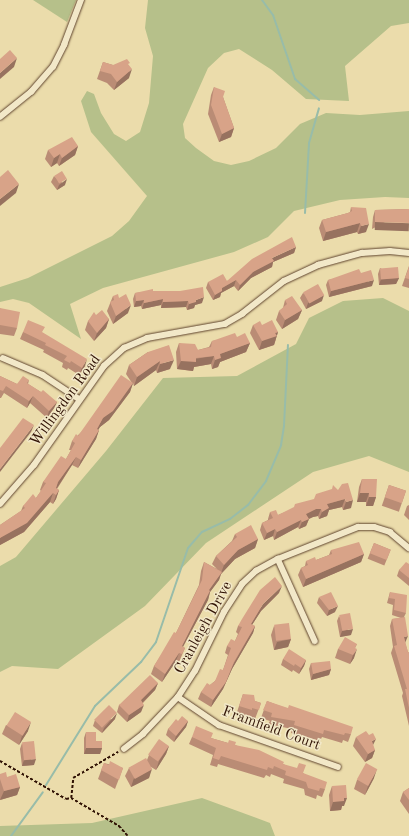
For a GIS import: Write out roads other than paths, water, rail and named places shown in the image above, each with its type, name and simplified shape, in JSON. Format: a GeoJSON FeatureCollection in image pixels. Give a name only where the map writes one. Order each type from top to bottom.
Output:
{"type":"FeatureCollection","features":[{"type":"Feature","properties":{"kind":"street"},"geometry":{"type":"LineString","coordinates":[[0,117],[31,92],[53,67],[64,45],[81,0]]}},
{"type":"Feature","properties":{"kind":"street","name":"Willingdon Road"},"geometry":{"type":"LineString","coordinates":[[0,504],[34,465],[104,366],[124,348],[135,342],[160,335],[225,324],[242,314],[284,282],[318,265],[362,253],[390,251],[409,253]]}},
{"type":"Feature","properties":{"kind":"street"},"geometry":{"type":"LineString","coordinates":[[3,358],[43,375],[79,400]]}},
{"type":"Feature","properties":{"kind":"street","name":"Cranleigh Drive"},"geometry":{"type":"LineString","coordinates":[[124,749],[144,734],[178,697],[236,591],[249,577],[278,559],[351,528],[366,526],[390,532],[409,548]]}},
{"type":"Feature","properties":{"kind":"street"},"geometry":{"type":"LineString","coordinates":[[278,559],[315,641]]}},
{"type":"Feature","properties":{"kind":"street","name":"Framfield Court"},"geometry":{"type":"LineString","coordinates":[[178,697],[219,725],[338,766]]}},
{"type":"Feature","properties":{"kind":"waterway"},"geometry":{"type":"LineString","coordinates":[[262,0],[273,15],[295,79],[319,100]]}},
{"type":"Feature","properties":{"kind":"waterway"},"geometry":{"type":"LineString","coordinates":[[305,213],[309,143],[319,108]]}},
{"type":"Feature","properties":{"kind":"waterway"},"geometry":{"type":"LineString","coordinates":[[46,785],[95,706],[141,662],[156,642],[188,548],[202,532],[230,519],[248,505],[266,481],[281,445],[284,426],[288,345]]}},
{"type":"Feature","properties":{"kind":"waterway"},"geometry":{"type":"LineString","coordinates":[[11,836],[43,792]]}}]}
